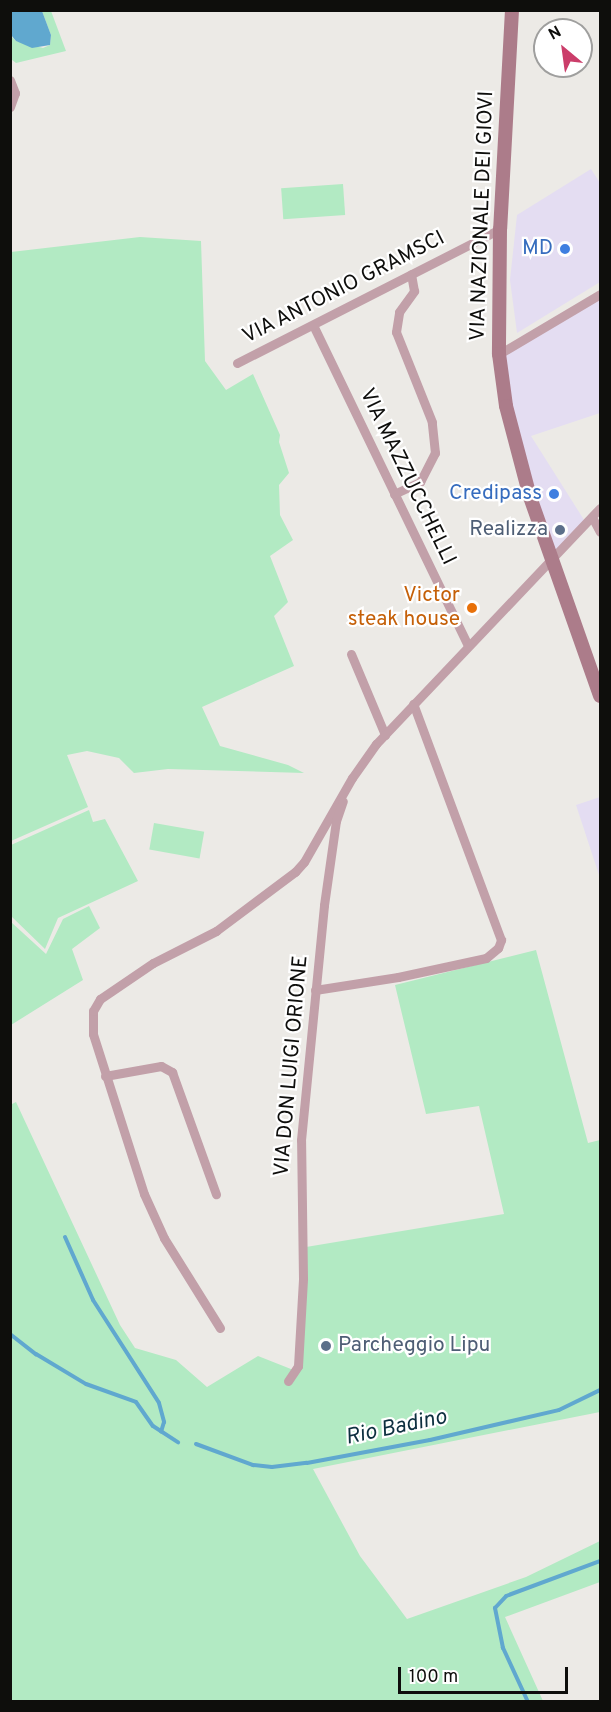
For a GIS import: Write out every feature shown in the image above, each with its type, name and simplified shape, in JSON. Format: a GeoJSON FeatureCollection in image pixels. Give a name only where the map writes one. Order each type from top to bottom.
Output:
{"type":"FeatureCollection","features":[{"type":"Feature","properties":{"kind":"main road","name":"VIA NAZIONALE DEI GIOVI"},"geometry":{"type":"LineString","coordinates":[[512,10],[500,229],[499,354],[514,442],[551,560],[600,696]]}},
{"type":"Feature","properties":{"kind":"street"},"geometry":{"type":"LineString","coordinates":[[10,80],[15,93],[10,107]]}},
{"type":"Feature","properties":{"kind":"street","name":"VIA ANTONIO GRAMSCI"},"geometry":{"type":"LineString","coordinates":[[237,363],[500,229]]}},
{"type":"Feature","properties":{"kind":"street"},"geometry":{"type":"LineString","coordinates":[[394,494],[420,482],[435,453],[432,422],[396,332],[399,312],[414,291],[411,274]]}},
{"type":"Feature","properties":{"kind":"street"},"geometry":{"type":"LineString","coordinates":[[499,354],[600,294]]}},
{"type":"Feature","properties":{"kind":"street","name":"VIA MAZZUCCHELLI"},"geometry":{"type":"LineString","coordinates":[[313,325],[468,646]]}},
{"type":"Feature","properties":{"kind":"street"},"geometry":{"type":"LineString","coordinates":[[220,1328],[175,1258],[144,1194],[93,1034],[93,1011],[100,999],[153,963],[216,931],[295,872],[304,862],[345,790],[385,735],[600,508]]}},
{"type":"Feature","properties":{"kind":"street"},"geometry":{"type":"LineString","coordinates":[[592,517],[600,532]]}},
{"type":"Feature","properties":{"kind":"street"},"geometry":{"type":"LineString","coordinates":[[351,654],[385,735]]}},
{"type":"Feature","properties":{"kind":"street"},"geometry":{"type":"LineString","coordinates":[[315,990],[398,977],[486,958],[498,948],[501,939],[413,704]]}},
{"type":"Feature","properties":{"kind":"street","name":"VIA DON LUIGI ORIONE"},"geometry":{"type":"LineString","coordinates":[[288,1381],[298,1366],[303,1278],[301,1140],[315,990],[336,821],[345,790]]}},
{"type":"Feature","properties":{"kind":"street"},"geometry":{"type":"LineString","coordinates":[[105,1076],[161,1066],[172,1072],[216,1194]]}},
{"type":"Feature","properties":{"kind":"shaded area"},"geometry":{"type":"Polygon","coordinates":[[[591,169],[600,183],[600,282],[517,333],[510,280],[517,215],[591,169]]]}},
{"type":"Feature","properties":{"kind":"shaded area"},"geometry":{"type":"Polygon","coordinates":[[[600,294],[600,413],[531,436],[586,523],[551,560],[499,354],[600,294]]]}},
{"type":"Feature","properties":{"kind":"shaded area"},"geometry":{"type":"Polygon","coordinates":[[[600,797],[600,878],[576,805],[600,797]]]}},
{"type":"Feature","properties":{"kind":"green space"},"geometry":{"type":"Polygon","coordinates":[[[42,11],[51,11],[66,51],[16,63],[11,59],[10,35],[16,41],[43,48],[50,45],[51,35],[42,11]]]}},
{"type":"Feature","properties":{"kind":"green space"},"geometry":{"type":"Polygon","coordinates":[[[343,184],[345,215],[283,219],[281,188],[343,184]]]}},
{"type":"Feature","properties":{"kind":"green space"},"geometry":{"type":"Polygon","coordinates":[[[140,237],[201,241],[205,361],[226,390],[253,374],[280,435],[279,442],[289,473],[279,485],[280,515],[293,540],[270,556],[288,602],[274,616],[294,666],[202,707],[220,746],[288,765],[304,773],[168,769],[134,773],[119,758],[87,751],[67,755],[88,807],[11,841],[11,252],[140,237]]]}},
{"type":"Feature","properties":{"kind":"green space"},"geometry":{"type":"Polygon","coordinates":[[[89,810],[93,822],[105,819],[138,881],[58,918],[45,949],[11,916],[11,845],[89,810]]]}},
{"type":"Feature","properties":{"kind":"green space"},"geometry":{"type":"Polygon","coordinates":[[[154,823],[204,832],[200,858],[149,850],[154,823]]]}},
{"type":"Feature","properties":{"kind":"green space"},"geometry":{"type":"Polygon","coordinates":[[[89,906],[100,928],[72,949],[83,980],[11,1025],[11,922],[46,954],[63,919],[89,906]]]}},
{"type":"Feature","properties":{"kind":"green space"},"geometry":{"type":"Polygon","coordinates":[[[536,950],[588,1143],[600,1140],[600,1412],[313,1469],[360,1556],[407,1619],[526,1577],[600,1541],[600,1582],[505,1617],[543,1701],[11,1701],[10,1102],[12,1104],[16,1102],[120,1325],[135,1348],[176,1360],[207,1387],[258,1356],[296,1371],[306,1247],[504,1214],[479,1106],[426,1114],[395,985],[536,950]]]}},
{"type":"Feature","properties":{"kind":"water"},"geometry":{"type":"Polygon","coordinates":[[[10,11],[42,11],[51,35],[50,45],[32,48],[16,41],[11,35],[10,11]]]}},
{"type":"Feature","properties":{"kind":"waterway"},"geometry":{"type":"LineString","coordinates":[[65,1237],[93,1300],[159,1403],[164,1422],[161,1432]]}},
{"type":"Feature","properties":{"kind":"waterway","name":"Rio Badino"},"geometry":{"type":"LineString","coordinates":[[10,1334],[36,1354],[86,1384],[136,1402],[153,1426],[178,1442]]}},
{"type":"Feature","properties":{"kind":"waterway","name":"Rio Badino"},"geometry":{"type":"LineString","coordinates":[[196,1444],[253,1465],[272,1467],[307,1463],[430,1440],[559,1410],[600,1390]]}},
{"type":"Feature","properties":{"kind":"waterway"},"geometry":{"type":"LineString","coordinates":[[528,1702],[503,1648],[495,1608],[506,1596],[600,1561]]}},
{"type":"Feature","properties":{"kind":"place","name":"MD"},"geometry":{"type":"Point","coordinates":[565,249]}},
{"type":"Feature","properties":{"kind":"place","name":"Credipass"},"geometry":{"type":"Point","coordinates":[554,494]}},
{"type":"Feature","properties":{"kind":"place","name":"Realizza"},"geometry":{"type":"Point","coordinates":[560,530]}},
{"type":"Feature","properties":{"kind":"place","name":"Victor steak house"},"geometry":{"type":"Point","coordinates":[472,608]}},
{"type":"Feature","properties":{"kind":"place","name":"Parcheggio Lipu"},"geometry":{"type":"Point","coordinates":[326,1346]}}]}
